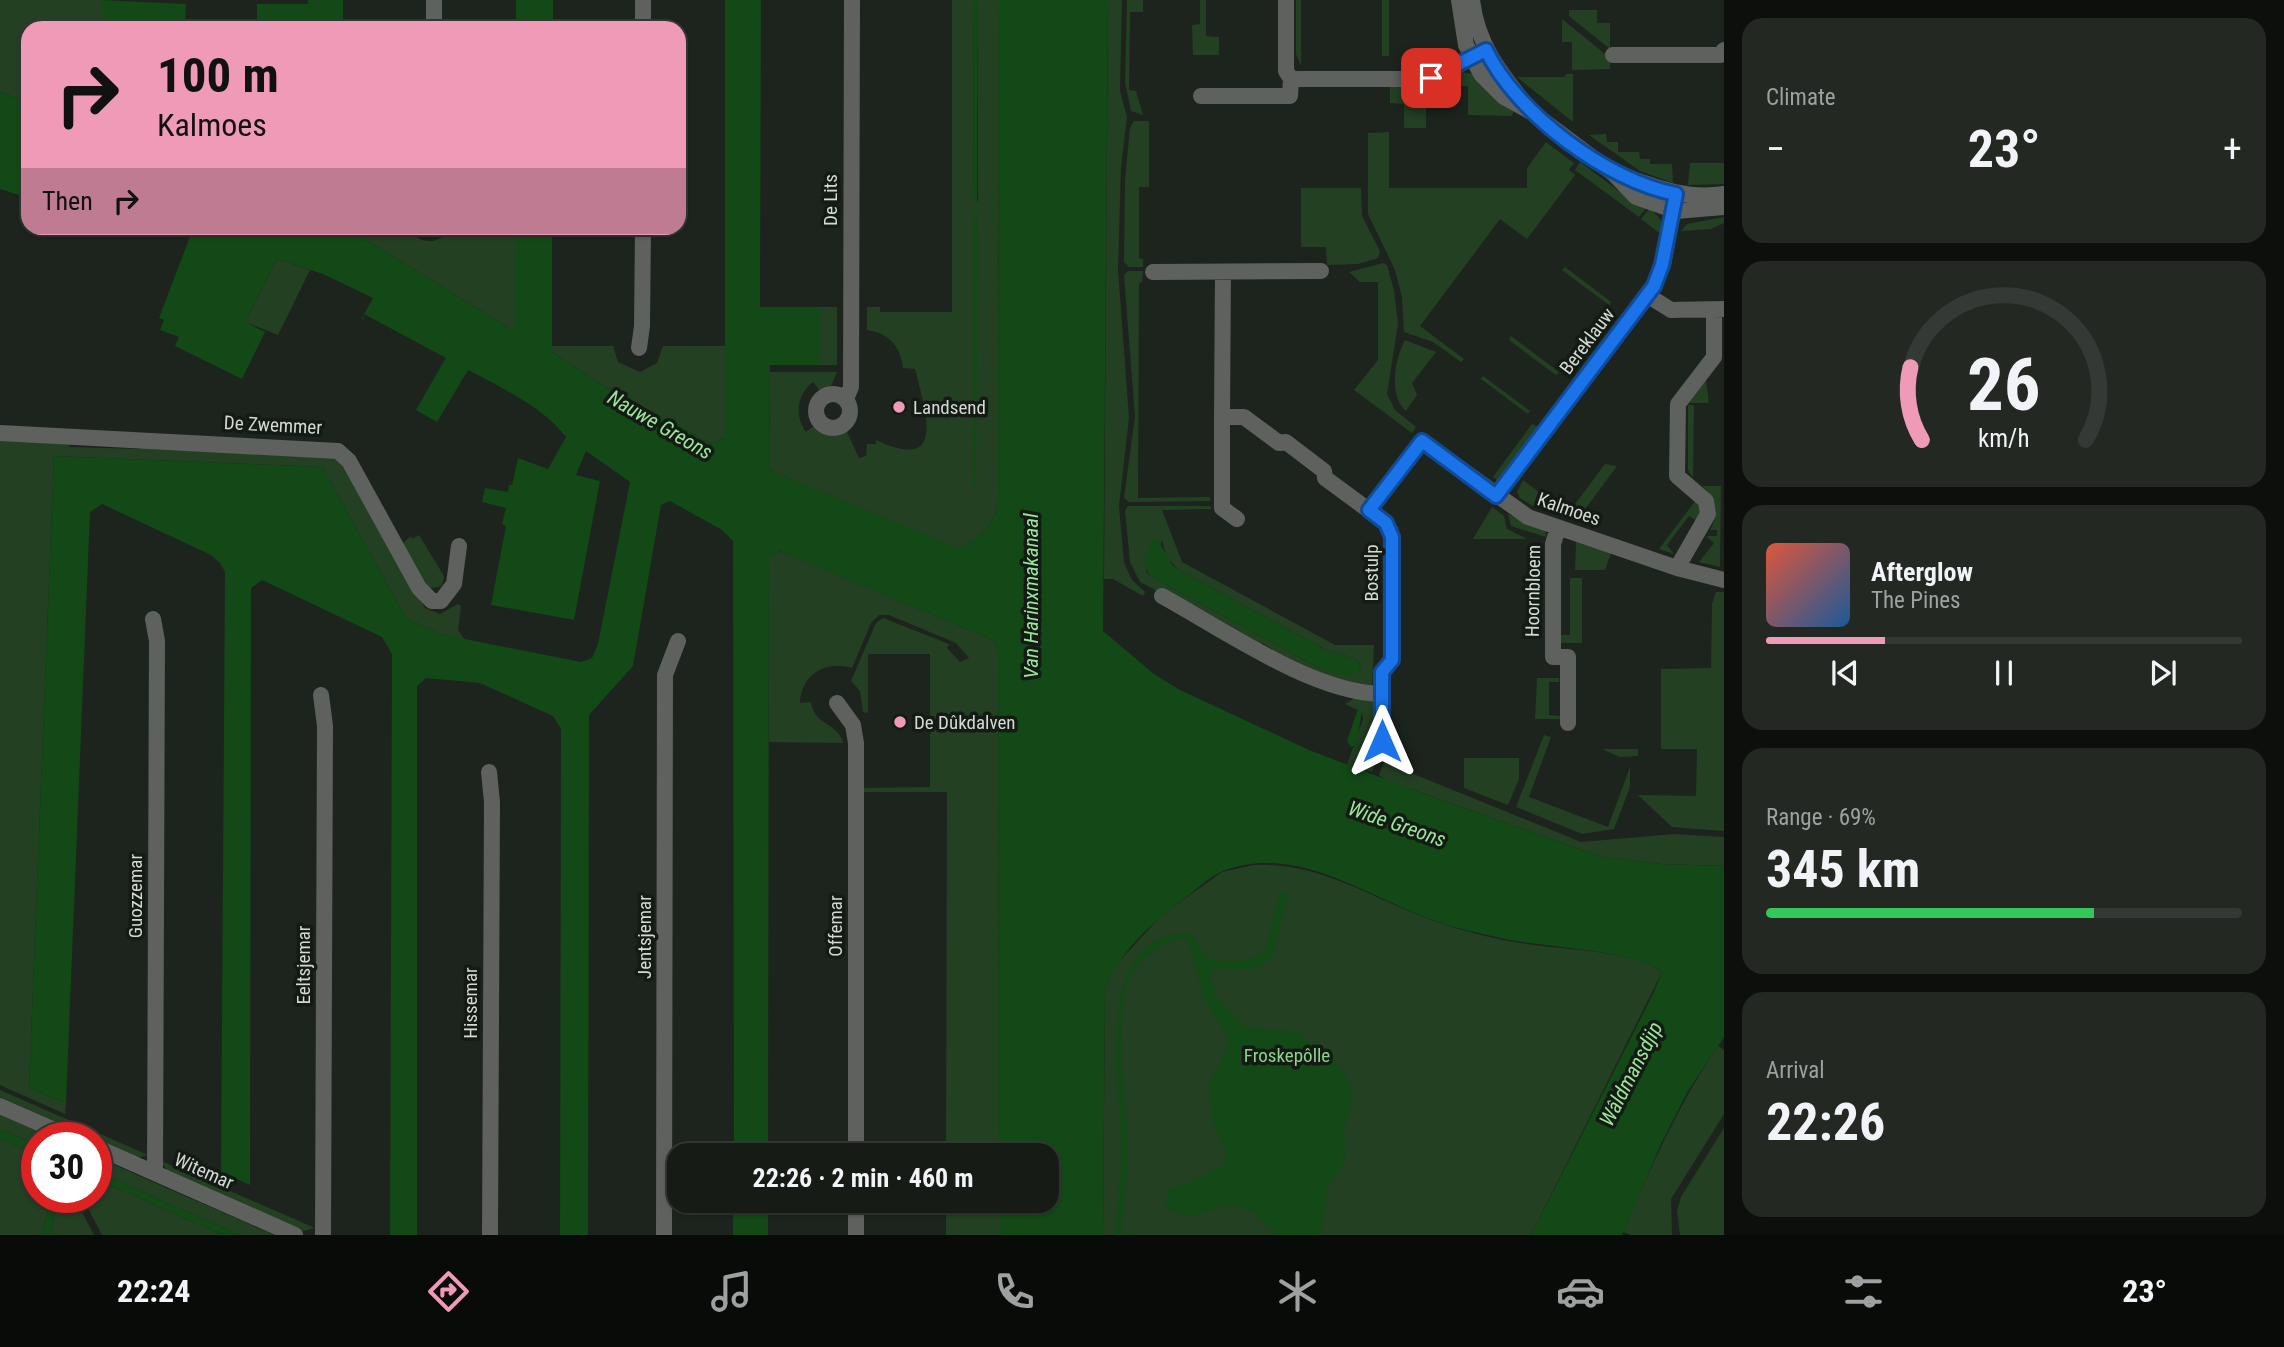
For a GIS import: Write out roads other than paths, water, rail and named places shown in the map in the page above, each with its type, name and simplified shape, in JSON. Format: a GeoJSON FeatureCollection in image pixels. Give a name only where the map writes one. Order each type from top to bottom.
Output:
{"type":"FeatureCollection","features":[{"type":"Feature","properties":{"kind":"street"},"geometry":{"type":"LineString","coordinates":[[434,0],[434,21]]}},
{"type":"Feature","properties":{"kind":"street"},"geometry":{"type":"LineString","coordinates":[[643,0],[643,21]]}},
{"type":"Feature","properties":{"kind":"street","name":"De Lits"},"geometry":{"type":"LineString","coordinates":[[846,398],[851,387],[852,0]]}},
{"type":"Feature","properties":{"kind":"street"},"geometry":{"type":"LineString","coordinates":[[1200,96],[1290,96],[1291,79],[1286,71],[1286,0]]}},
{"type":"Feature","properties":{"kind":"street"},"geometry":{"type":"LineString","coordinates":[[1460,0],[1462,30],[1479,54],[1494,89],[1533,113],[1613,173],[1636,197],[1675,202],[1698,211],[1724,207]]}},
{"type":"Feature","properties":{"kind":"street"},"geometry":{"type":"LineString","coordinates":[[1472,0],[1479,54]]}},
{"type":"Feature","properties":{"kind":"street"},"geometry":{"type":"LineString","coordinates":[[1613,55],[1720,55],[1724,50]]}},
{"type":"Feature","properties":{"kind":"street"},"geometry":{"type":"LineString","coordinates":[[1291,79],[1424,79],[1438,77],[1479,54]]}},
{"type":"Feature","properties":{"kind":"street"},"geometry":{"type":"LineString","coordinates":[[1675,202],[1691,197],[1724,194]]}},
{"type":"Feature","properties":{"kind":"street","name":"Bereklauw"},"geometry":{"type":"LineString","coordinates":[[1496,496],[1647,295],[1662,265],[1675,202]]}},
{"type":"Feature","properties":{"kind":"street"},"geometry":{"type":"LineString","coordinates":[[639,348],[642,326],[642,235]]}},
{"type":"Feature","properties":{"kind":"street"},"geometry":{"type":"LineString","coordinates":[[1153,272],[1321,271]]}},
{"type":"Feature","properties":{"kind":"street"},"geometry":{"type":"LineString","coordinates":[[1223,272],[1222,508],[1237,519]]}},
{"type":"Feature","properties":{"kind":"street"},"geometry":{"type":"LineString","coordinates":[[1647,295],[1671,310],[1719,310],[1714,356],[1678,404],[1677,476],[1706,501],[1709,514],[1677,568]]}},
{"type":"Feature","properties":{"kind":"street","name":"Bostulp"},"geometry":{"type":"LineString","coordinates":[[1222,417],[1244,417],[1279,443],[1286,442],[1386,523],[1392,537],[1392,660],[1382,672],[1382,741]]}},
{"type":"Feature","properties":{"kind":"street","name":"De Zwemmer"},"geometry":{"type":"LineString","coordinates":[[0,433],[338,451],[349,461],[419,588],[432,601],[441,601],[451,592],[459,546]]}},
{"type":"Feature","properties":{"kind":"street","name":"Kalmoes"},"geometry":{"type":"LineString","coordinates":[[1369,510],[1422,441],[1528,517],[1677,568],[1724,580]]}},
{"type":"Feature","properties":{"kind":"street","name":"Hoornbloem"},"geometry":{"type":"LineString","coordinates":[[1558,528],[1553,544],[1552,657],[1568,657],[1568,723]]}},
{"type":"Feature","properties":{"kind":"street"},"geometry":{"type":"LineString","coordinates":[[1162,596],[1319,682],[1352,692],[1382,694]]}},
{"type":"Feature","properties":{"kind":"street","name":"Guozzemar"},"geometry":{"type":"LineString","coordinates":[[153,619],[157,641],[155,1172]]}},
{"type":"Feature","properties":{"kind":"street","name":"Jentsjemar"},"geometry":{"type":"LineString","coordinates":[[664,1235],[665,675],[678,641]]}},
{"type":"Feature","properties":{"kind":"street","name":"Eeltsjemar"},"geometry":{"type":"LineString","coordinates":[[321,695],[325,726],[323,1235]]}},
{"type":"Feature","properties":{"kind":"street","name":"Offemar"},"geometry":{"type":"LineString","coordinates":[[837,703],[853,725],[856,743],[856,1143]]}},
{"type":"Feature","properties":{"kind":"street","name":"Hissemar"},"geometry":{"type":"LineString","coordinates":[[489,772],[492,802],[490,1235]]}},
{"type":"Feature","properties":{"kind":"street"},"geometry":{"type":"LineString","coordinates":[[0,1106],[36,1122]]}},
{"type":"Feature","properties":{"kind":"street","name":"Witemar"},"geometry":{"type":"LineString","coordinates":[[112,1154],[295,1235]]}},
{"type":"Feature","properties":{"kind":"street"},"geometry":{"type":"LineString","coordinates":[[856,1213],[856,1235]]}},
{"type":"Feature","properties":{"kind":"water"},"geometry":{"type":"Polygon","coordinates":[[[102,0],[186,4],[185,21],[102,21],[102,0]]]}},
{"type":"Feature","properties":{"kind":"water"},"geometry":{"type":"Polygon","coordinates":[[[308,0],[343,0],[343,21],[257,21],[257,4],[308,4],[308,0]]]}},
{"type":"Feature","properties":{"kind":"water"},"geometry":{"type":"Polygon","coordinates":[[[516,0],[553,0],[553,21],[516,21],[516,0]]]}},
{"type":"Feature","properties":{"kind":"water"},"geometry":{"type":"Polygon","coordinates":[[[725,0],[761,0],[760,307],[820,307],[820,365],[770,365],[769,470],[958,548],[984,532],[998,505],[999,0],[1108,0],[1103,631],[1154,674],[1180,690],[1309,750],[1419,792],[1601,857],[1661,864],[1724,866],[1724,1037],[1688,1091],[1661,1144],[1622,1235],[1531,1235],[1662,972],[1648,964],[1607,953],[1514,941],[1454,927],[1329,876],[1277,863],[1250,864],[1223,871],[1212,877],[1146,930],[1111,976],[1105,990],[1103,1235],[999,1235],[999,1213],[1059,1213],[1059,1143],[999,1143],[998,649],[993,640],[780,551],[769,558],[768,1143],[734,1143],[733,541],[722,530],[670,501],[661,505],[633,666],[589,715],[588,1235],[560,1235],[561,729],[553,716],[480,683],[426,678],[417,686],[417,1235],[390,1235],[392,654],[382,637],[262,580],[251,588],[250,1185],[221,1172],[225,572],[211,555],[102,504],[90,512],[66,1103],[29,1088],[54,456],[322,467],[406,618],[440,634],[581,662],[592,658],[598,644],[630,482],[586,451],[576,475],[600,481],[574,620],[491,605],[506,526],[502,524],[506,508],[482,502],[485,488],[508,492],[518,458],[548,469],[566,437],[534,407],[468,370],[437,422],[416,410],[444,361],[363,322],[362,318],[373,298],[323,274],[277,259],[245,322],[265,332],[242,379],[175,346],[179,337],[160,330],[164,320],[159,318],[191,235],[358,235],[511,329],[516,326],[516,235],[552,235],[552,352],[602,385],[712,444],[725,438],[725,0]]]}},
{"type":"Feature","properties":{"kind":"water"},"geometry":{"type":"Polygon","coordinates":[[[974,0],[978,0],[977,203],[973,201],[974,0]]]}},
{"type":"Feature","properties":{"kind":"water"},"geometry":{"type":"Polygon","coordinates":[[[0,92],[21,100],[21,196],[0,189],[0,92]]]}},
{"type":"Feature","properties":{"kind":"water"},"geometry":{"type":"Polygon","coordinates":[[[974,210],[978,212],[976,489],[973,487],[974,210]]]}},
{"type":"Feature","properties":{"kind":"water"},"geometry":{"type":"Polygon","coordinates":[[[1157,538],[1172,565],[1179,570],[1328,651],[1354,658],[1361,666],[1359,672],[1348,676],[1317,667],[1150,576],[1145,566],[1150,544],[1157,538]]]}},
{"type":"Feature","properties":{"kind":"water"},"geometry":{"type":"Polygon","coordinates":[[[1358,709],[1362,712],[1356,745],[1351,747],[1347,741],[1358,709]]]}},
{"type":"Feature","properties":{"kind":"water"},"geometry":{"type":"Polygon","coordinates":[[[1280,892],[1289,894],[1273,956],[1254,968],[1214,969],[1210,977],[1218,998],[1245,1027],[1300,1032],[1316,1049],[1333,1059],[1345,1074],[1353,1093],[1344,1130],[1346,1159],[1327,1189],[1321,1235],[1277,1235],[1252,1211],[1236,1206],[1223,1206],[1190,1216],[1170,1211],[1165,1202],[1169,1188],[1188,1183],[1224,1165],[1226,1150],[1214,1125],[1208,1086],[1228,1048],[1228,1038],[1204,999],[1188,941],[1177,938],[1152,953],[1136,967],[1126,991],[1122,1060],[1128,1161],[1122,1235],[1116,1235],[1121,1144],[1116,1032],[1127,976],[1140,954],[1159,939],[1176,933],[1194,936],[1207,958],[1230,961],[1254,957],[1266,948],[1280,892]]]}},
{"type":"Feature","properties":{"kind":"water"},"geometry":{"type":"Polygon","coordinates":[[[0,1129],[21,1138],[21,1148],[0,1139],[0,1129]]]}},
{"type":"Feature","properties":{"kind":"water"},"geometry":{"type":"Polygon","coordinates":[[[112,1178],[240,1235],[222,1235],[112,1186],[112,1178]]]}},
{"type":"Feature","properties":{"kind":"water"},"geometry":{"type":"Polygon","coordinates":[[[47,1213],[55,1213],[50,1235],[42,1235],[47,1213]]]}},
{"type":"Feature","properties":{"kind":"water"},"geometry":{"type":"Polygon","coordinates":[[[733,1213],[768,1213],[768,1235],[733,1235],[733,1213]]]}},
{"type":"Feature","properties":{"kind":"place","name":"Landsend"},"geometry":{"type":"Point","coordinates":[899,407]}},
{"type":"Feature","properties":{"kind":"place","name":"De Dûkdalven"},"geometry":{"type":"Point","coordinates":[900,722]}},
{"type":"Feature","properties":{"kind":"water label","name":"Nauwe Greons"},"geometry":{"type":"Point","coordinates":[660,425]}},
{"type":"Feature","properties":{"kind":"water label","name":"Van Harinxmakanaal"},"geometry":{"type":"Point","coordinates":[1031,596]}},
{"type":"Feature","properties":{"kind":"water label","name":"Wide Greons"},"geometry":{"type":"Point","coordinates":[1397,824]}},
{"type":"Feature","properties":{"kind":"water label","name":"Wâldmansdjip"},"geometry":{"type":"Point","coordinates":[1631,1074]}},
{"type":"Feature","properties":{"kind":"park label","name":"Froskepôlle"},"geometry":{"type":"Point","coordinates":[1287,1055]}}]}
